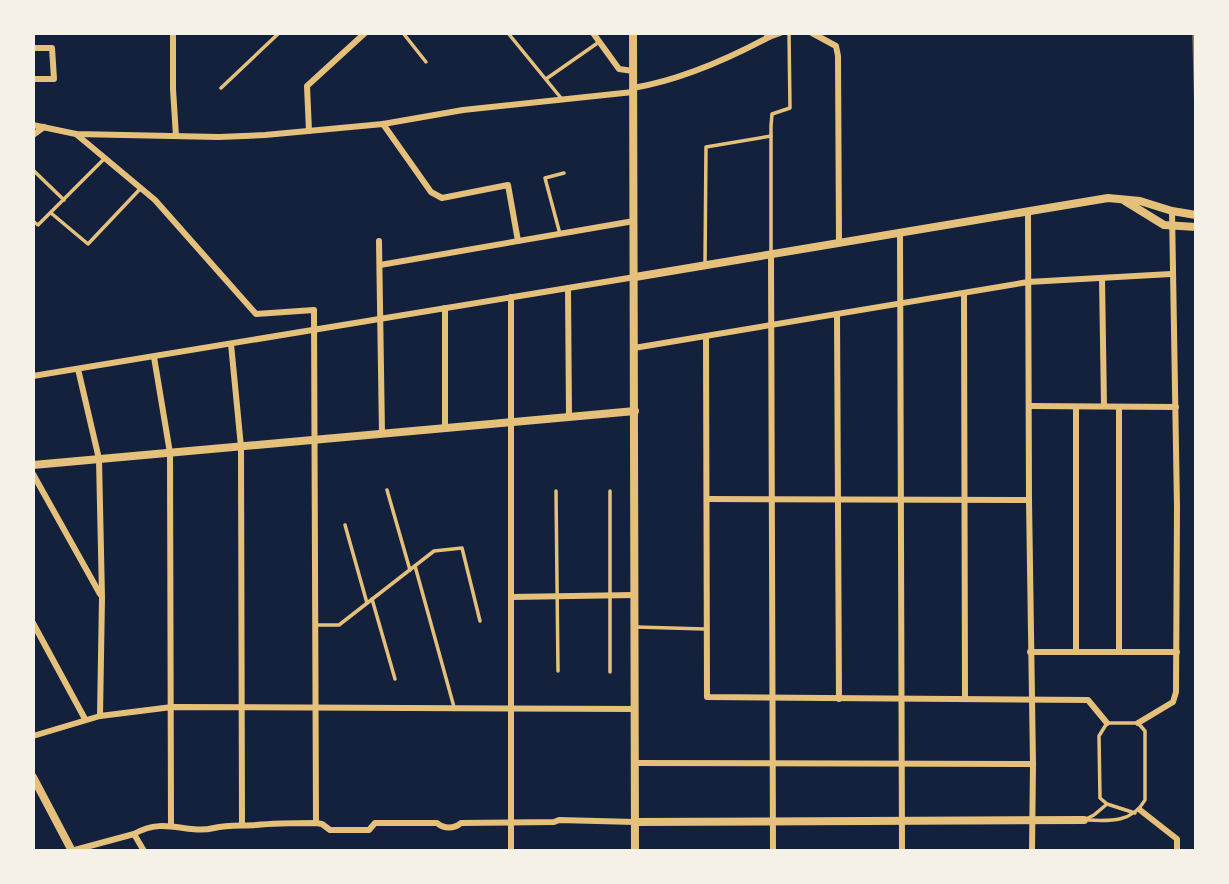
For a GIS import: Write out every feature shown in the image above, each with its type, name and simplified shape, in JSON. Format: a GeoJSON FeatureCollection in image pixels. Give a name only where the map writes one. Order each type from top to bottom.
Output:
{"type":"FeatureCollection","features":[{"type":"Feature","properties":{"kind":"street"},"geometry":{"type":"LineString","coordinates":[[173,33],[176,136]]}},
{"type":"Feature","properties":{"kind":"street"},"geometry":{"type":"LineString","coordinates":[[309,131],[307,86],[365,33]]}},
{"type":"Feature","properties":{"kind":"street"},"geometry":{"type":"LineString","coordinates":[[593,33],[619,69],[633,71]]}},
{"type":"Feature","properties":{"kind":"street"},"geometry":{"type":"LineString","coordinates":[[633,33],[635,851]]}},
{"type":"Feature","properties":{"kind":"street"},"geometry":{"type":"LineString","coordinates":[[33,125],[76,134],[176,136],[265,135],[383,124],[463,110],[633,90],[711,65],[767,35],[780,33]]}},
{"type":"Feature","properties":{"kind":"street"},"geometry":{"type":"LineString","coordinates":[[812,33],[836,47],[838,56],[839,243]]}},
{"type":"Feature","properties":{"kind":"street"},"geometry":{"type":"LineString","coordinates":[[33,48],[52,48],[54,79],[33,79]]}},
{"type":"Feature","properties":{"kind":"street"},"geometry":{"type":"LineString","coordinates":[[383,124],[431,191],[442,198],[508,185],[518,242]]}},
{"type":"Feature","properties":{"kind":"street"},"geometry":{"type":"LineString","coordinates":[[33,135],[44,127]]}},
{"type":"Feature","properties":{"kind":"street"},"geometry":{"type":"LineString","coordinates":[[76,134],[155,200],[256,314],[314,310],[316,823]]}},
{"type":"Feature","properties":{"kind":"street"},"geometry":{"type":"LineString","coordinates":[[33,376],[1108,198],[1140,201],[1192,214]]}},
{"type":"Feature","properties":{"kind":"street"},"geometry":{"type":"LineString","coordinates":[[1122,199],[1164,225],[1196,227]]}},
{"type":"Feature","properties":{"kind":"street"},"geometry":{"type":"LineString","coordinates":[[1028,211],[1032,851]]}},
{"type":"Feature","properties":{"kind":"street"},"geometry":{"type":"LineString","coordinates":[[1138,723],[1173,702],[1176,692],[1176,407],[1171,274],[1172,211]]}},
{"type":"Feature","properties":{"kind":"street"},"geometry":{"type":"LineString","coordinates":[[380,265],[634,221]]}},
{"type":"Feature","properties":{"kind":"street"},"geometry":{"type":"LineString","coordinates":[[900,233],[902,851]]}},
{"type":"Feature","properties":{"kind":"street"},"geometry":{"type":"LineString","coordinates":[[379,241],[382,434]]}},
{"type":"Feature","properties":{"kind":"street"},"geometry":{"type":"LineString","coordinates":[[771,254],[773,851]]}},
{"type":"Feature","properties":{"kind":"street"},"geometry":{"type":"LineString","coordinates":[[634,348],[1028,282],[1171,274]]}},
{"type":"Feature","properties":{"kind":"street"},"geometry":{"type":"LineString","coordinates":[[1102,278],[1104,406]]}},
{"type":"Feature","properties":{"kind":"street"},"geometry":{"type":"LineString","coordinates":[[568,288],[569,417]]}},
{"type":"Feature","properties":{"kind":"street"},"geometry":{"type":"LineString","coordinates":[[964,293],[965,698]]}},
{"type":"Feature","properties":{"kind":"street"},"geometry":{"type":"LineString","coordinates":[[511,297],[511,851]]}},
{"type":"Feature","properties":{"kind":"street"},"geometry":{"type":"LineString","coordinates":[[445,308],[445,428]]}},
{"type":"Feature","properties":{"kind":"street"},"geometry":{"type":"LineString","coordinates":[[837,314],[839,699]]}},
{"type":"Feature","properties":{"kind":"street"},"geometry":{"type":"LineString","coordinates":[[706,337],[708,697],[1088,700],[1107,723]]}},
{"type":"Feature","properties":{"kind":"street"},"geometry":{"type":"LineString","coordinates":[[231,344],[241,447],[242,824]]}},
{"type":"Feature","properties":{"kind":"street"},"geometry":{"type":"LineString","coordinates":[[154,357],[170,453],[171,824]]}},
{"type":"Feature","properties":{"kind":"street"},"geometry":{"type":"LineString","coordinates":[[78,369],[99,459],[102,597],[100,716]]}},
{"type":"Feature","properties":{"kind":"street"},"geometry":{"type":"LineString","coordinates":[[1029,406],[1176,407]]}},
{"type":"Feature","properties":{"kind":"street"},"geometry":{"type":"LineString","coordinates":[[1076,407],[1076,652]]}},
{"type":"Feature","properties":{"kind":"street"},"geometry":{"type":"LineString","coordinates":[[1119,408],[1119,652]]}},
{"type":"Feature","properties":{"kind":"street"},"geometry":{"type":"LineString","coordinates":[[33,465],[635,411]]}},
{"type":"Feature","properties":{"kind":"street"},"geometry":{"type":"LineString","coordinates":[[33,474],[102,597]]}},
{"type":"Feature","properties":{"kind":"street"},"geometry":{"type":"LineString","coordinates":[[707,499],[1029,500]]}},
{"type":"Feature","properties":{"kind":"street"},"geometry":{"type":"LineString","coordinates":[[511,597],[634,595]]}},
{"type":"Feature","properties":{"kind":"street"},"geometry":{"type":"LineString","coordinates":[[33,623],[85,719]]}},
{"type":"Feature","properties":{"kind":"street"},"geometry":{"type":"LineString","coordinates":[[1030,652],[1177,652]]}},
{"type":"Feature","properties":{"kind":"street"},"geometry":{"type":"LineString","coordinates":[[33,736],[85,719],[172,707],[635,709]]}},
{"type":"Feature","properties":{"kind":"street"},"geometry":{"type":"LineString","coordinates":[[635,763],[1033,764]]}},
{"type":"Feature","properties":{"kind":"street"},"geometry":{"type":"LineString","coordinates":[[33,777],[72,851],[135,834],[144,828],[171,824],[179,828],[213,828],[219,825],[316,823],[323,824],[330,830],[369,830],[375,823],[437,823],[442,827],[456,827],[461,823],[586,820],[1084,820]]}},
{"type":"Feature","properties":{"kind":"street"},"geometry":{"type":"LineString","coordinates":[[1137,811],[1177,839],[1177,851]]}},
{"type":"Feature","properties":{"kind":"street"},"geometry":{"type":"LineString","coordinates":[[135,834],[144,851]]}},
{"type":"Feature","properties":{"kind":"lane"},"geometry":{"type":"LineString","coordinates":[[221,88],[279,33]]}},
{"type":"Feature","properties":{"kind":"lane"},"geometry":{"type":"LineString","coordinates":[[402,33],[426,62]]}},
{"type":"Feature","properties":{"kind":"lane"},"geometry":{"type":"LineString","coordinates":[[508,33],[562,100]]}},
{"type":"Feature","properties":{"kind":"lane"},"geometry":{"type":"LineString","coordinates":[[771,254],[772,114],[790,108],[789,33]]}},
{"type":"Feature","properties":{"kind":"lane"},"geometry":{"type":"LineString","coordinates":[[546,79],[600,42]]}},
{"type":"Feature","properties":{"kind":"lane"},"geometry":{"type":"LineString","coordinates":[[705,265],[706,147],[771,136]]}},
{"type":"Feature","properties":{"kind":"lane"},"geometry":{"type":"LineString","coordinates":[[33,220],[38,225],[105,158]]}},
{"type":"Feature","properties":{"kind":"lane"},"geometry":{"type":"LineString","coordinates":[[33,170],[64,200]]}},
{"type":"Feature","properties":{"kind":"lane"},"geometry":{"type":"LineString","coordinates":[[560,234],[545,178],[564,173]]}},
{"type":"Feature","properties":{"kind":"lane"},"geometry":{"type":"LineString","coordinates":[[51,213],[88,244],[141,188]]}},
{"type":"Feature","properties":{"kind":"lane"},"geometry":{"type":"LineString","coordinates":[[387,489],[410,570]]}},
{"type":"Feature","properties":{"kind":"lane"},"geometry":{"type":"LineString","coordinates":[[556,491],[558,671]]}},
{"type":"Feature","properties":{"kind":"lane"},"geometry":{"type":"LineString","coordinates":[[610,491],[610,672]]}},
{"type":"Feature","properties":{"kind":"lane"},"geometry":{"type":"LineString","coordinates":[[345,526],[367,603]]}},
{"type":"Feature","properties":{"kind":"lane"},"geometry":{"type":"LineString","coordinates":[[315,625],[339,625],[434,551],[462,548],[480,621]]}},
{"type":"Feature","properties":{"kind":"lane"},"geometry":{"type":"LineString","coordinates":[[415,566],[454,707]]}},
{"type":"Feature","properties":{"kind":"lane"},"geometry":{"type":"LineString","coordinates":[[372,599],[395,679]]}},
{"type":"Feature","properties":{"kind":"lane"},"geometry":{"type":"LineString","coordinates":[[634,626],[707,629]]}},
{"type":"Feature","properties":{"kind":"lane"},"geometry":{"type":"LineString","coordinates":[[1084,820],[1110,821],[1137,811],[1145,800],[1145,732],[1138,723],[1107,723],[1100,736],[1100,798],[1107,804],[1137,811]]}},
{"type":"Feature","properties":{"kind":"lane"},"geometry":{"type":"LineString","coordinates":[[1084,820],[1107,804]]}},
{"type":"Feature","properties":{"kind":"railway"},"geometry":{"type":"LineString","coordinates":[[1194,33],[1196,111]]}}]}
